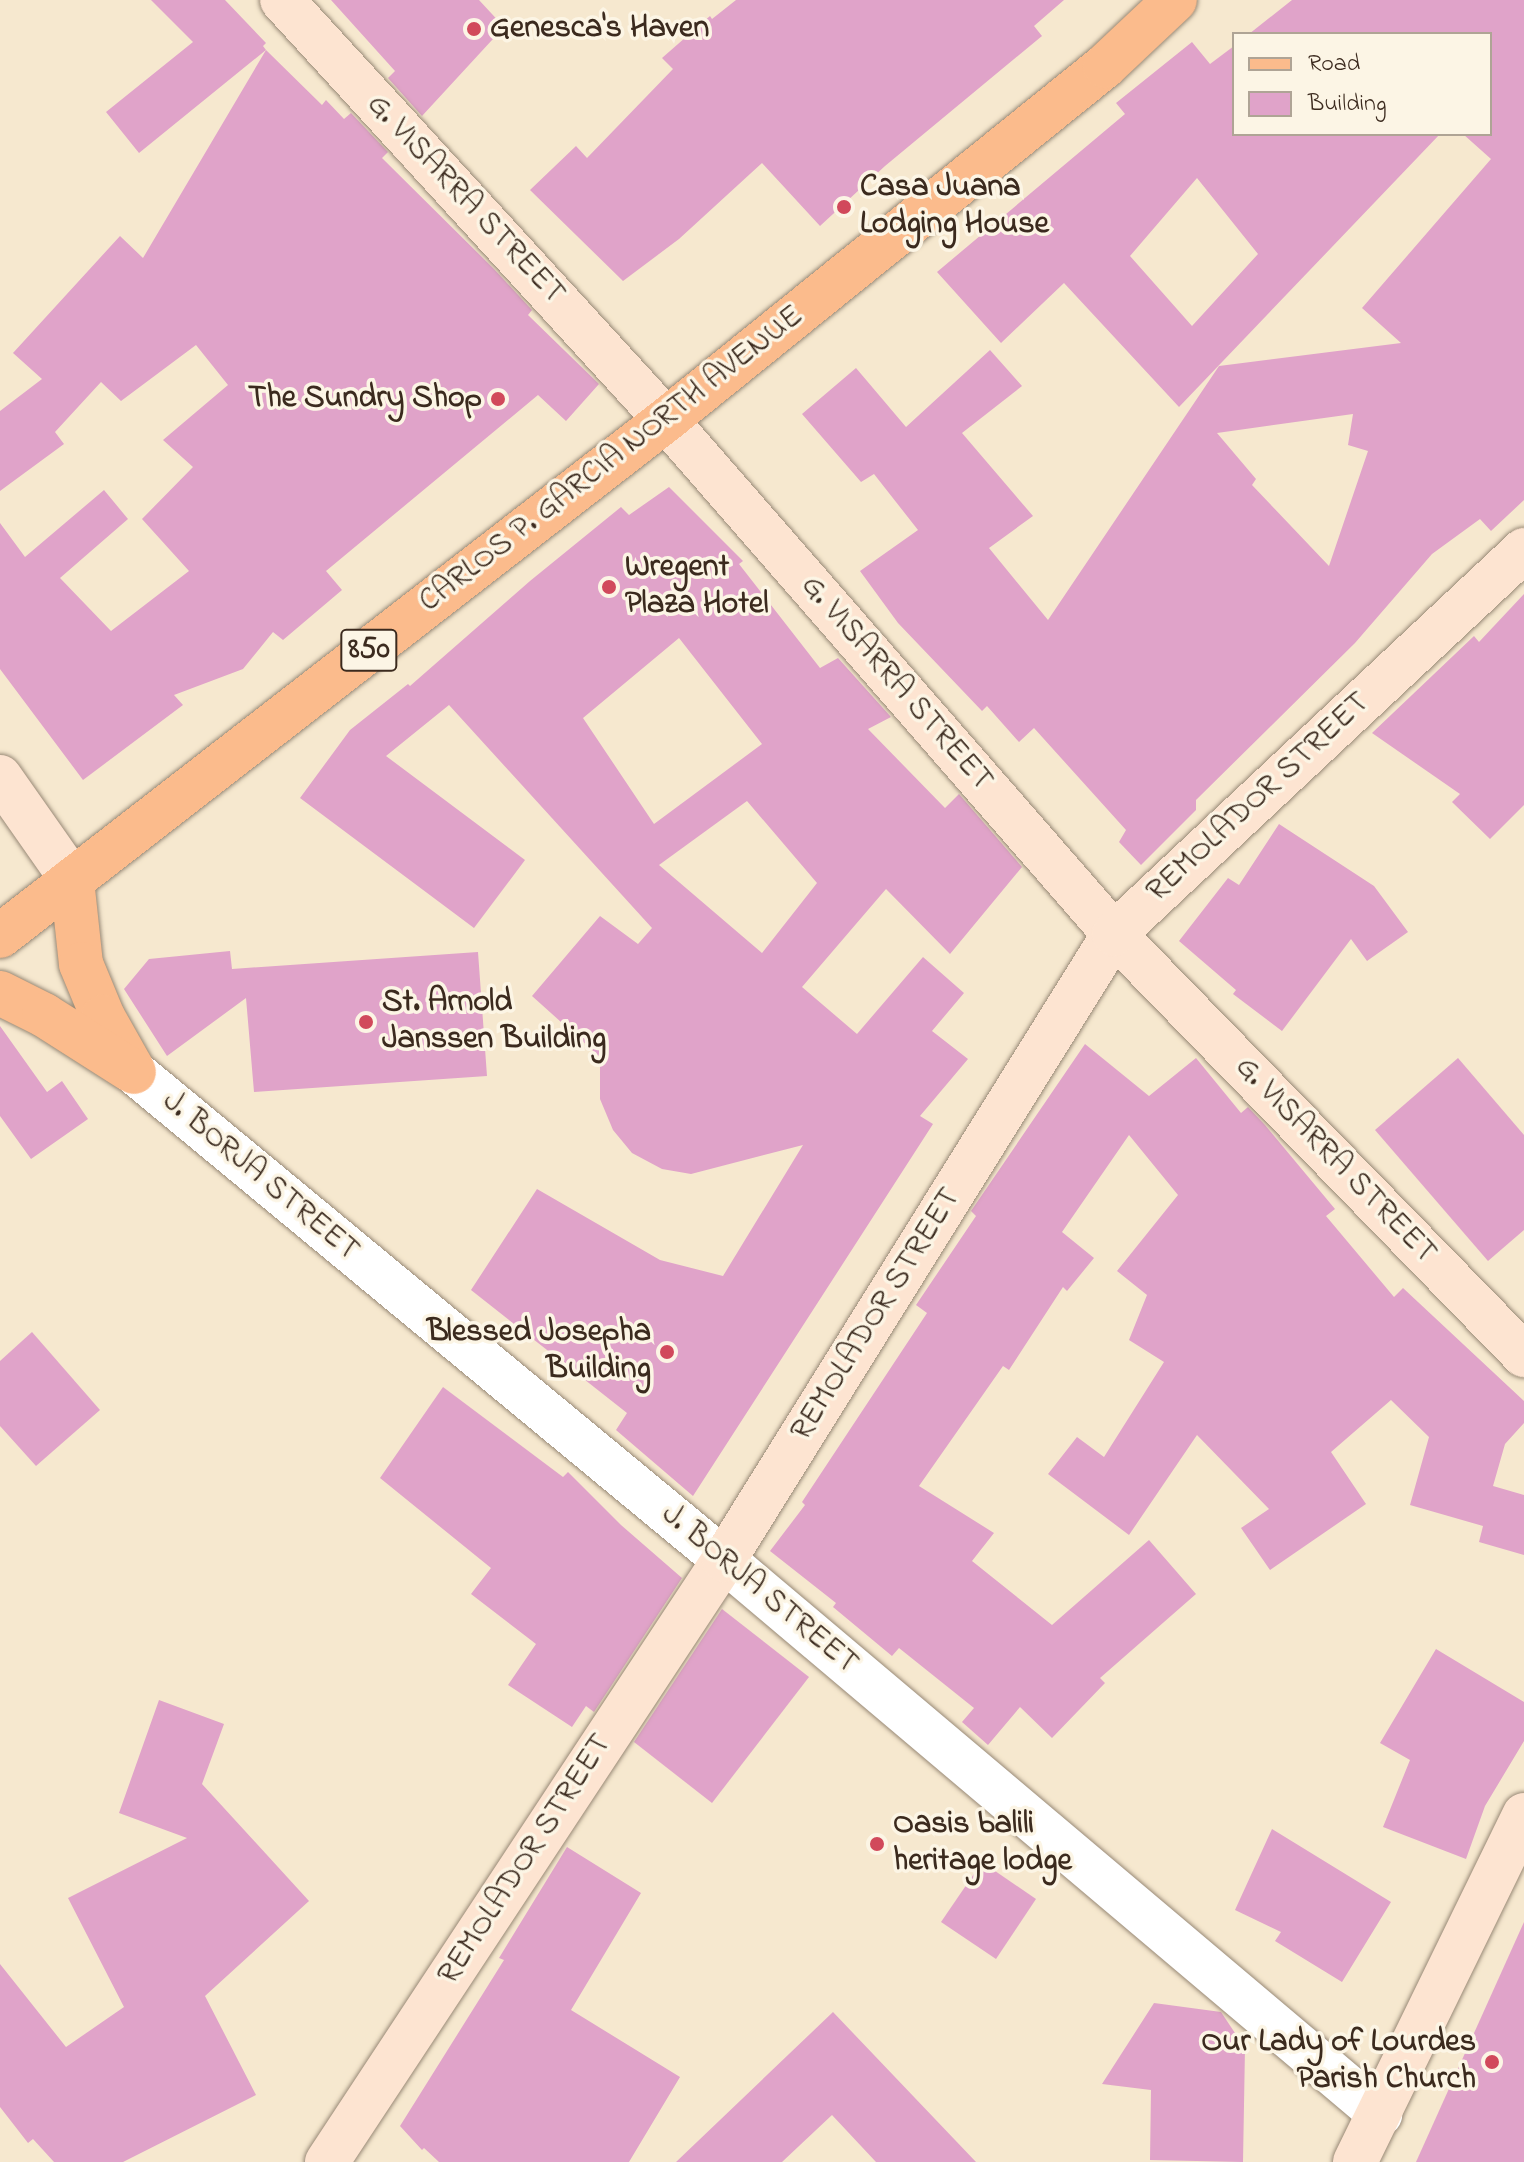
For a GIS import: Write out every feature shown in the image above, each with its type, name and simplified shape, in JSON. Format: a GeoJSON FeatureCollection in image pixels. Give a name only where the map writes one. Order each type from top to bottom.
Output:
{"type":"FeatureCollection","features":[{"type":"Feature","properties":{"kind":"main road","name":"CARLOS P. GARCIA NORTH AVENUE"},"geometry":{"type":"LineString","coordinates":[[0,936],[666,420],[1105,66],[1175,0]]}},
{"type":"Feature","properties":{"kind":"main road"},"geometry":{"type":"LineString","coordinates":[[72,880],[81,964],[103,1017],[134,1072]]}},
{"type":"Feature","properties":{"kind":"main road"},"geometry":{"type":"LineString","coordinates":[[0,993],[44,1015],[134,1072]]}},
{"type":"Feature","properties":{"kind":"street","name":"G. VISARRA STREET"},"geometry":{"type":"LineString","coordinates":[[282,0],[666,420],[1114,934],[1524,1355]]}},
{"type":"Feature","properties":{"kind":"street","name":"REMOLADOR STREET"},"geometry":{"type":"LineString","coordinates":[[327,2162],[724,1560],[1114,934],[1524,550]]}},
{"type":"Feature","properties":{"kind":"street"},"geometry":{"type":"LineString","coordinates":[[0,777],[72,880]]}},
{"type":"Feature","properties":{"kind":"street","name":"J. BORJA STREET"},"geometry":{"type":"LineString","coordinates":[[134,1072],[724,1560],[1380,2114]]}},
{"type":"Feature","properties":{"kind":"street"},"geometry":{"type":"LineString","coordinates":[[1355,2162],[1524,1815]]}},
{"type":"Feature","properties":{"kind":"building"},"geometry":{"type":"Polygon","coordinates":[[[151,0],[225,0],[266,43],[263,46],[266,50],[139,153],[106,112],[193,42],[151,0]]]}},
{"type":"Feature","properties":{"kind":"building"},"geometry":{"type":"Polygon","coordinates":[[[331,0],[479,0],[504,27],[422,116],[388,78],[395,71],[331,0]]]}},
{"type":"Feature","properties":{"kind":"building"},"geometry":{"type":"Polygon","coordinates":[[[736,0],[1064,0],[1034,26],[1042,36],[885,166],[820,226],[762,163],[679,239],[623,281],[530,190],[576,146],[587,158],[673,69],[662,58],[710,16],[712,19],[736,0]]]}},
{"type":"Feature","properties":{"kind":"building"},"geometry":{"type":"Polygon","coordinates":[[[1292,0],[1524,0],[1524,500],[1491,531],[1480,519],[1432,554],[1355,643],[1196,800],[1196,810],[1141,865],[1119,842],[1126,830],[1034,728],[1019,742],[987,706],[982,711],[898,623],[860,571],[918,530],[874,474],[861,482],[802,414],[856,368],[906,427],[990,350],[1022,386],[962,433],[1033,516],[989,548],[1048,620],[1219,366],[1401,343],[1362,308],[1491,159],[1465,136],[1492,136],[1492,32],[1252,32],[1292,0]],[[1353,414],[1217,433],[1256,479],[1252,485],[1329,566],[1368,451],[1348,445],[1353,414]]]}},
{"type":"Feature","properties":{"kind":"building"},"geometry":{"type":"Polygon","coordinates":[[[1192,42],[1210,64],[1232,48],[1232,136],[1438,136],[1179,407],[1064,283],[1001,343],[937,272],[1125,114],[1116,103],[1192,42]],[[1197,178],[1130,256],[1192,326],[1258,254],[1197,178]]]}},
{"type":"Feature","properties":{"kind":"building"},"geometry":{"type":"Polygon","coordinates":[[[266,50],[322,105],[326,100],[344,119],[351,113],[388,152],[382,158],[494,269],[532,310],[528,315],[599,384],[566,421],[538,395],[326,571],[342,590],[283,640],[273,632],[243,669],[174,695],[183,705],[83,780],[0,669],[0,523],[25,557],[104,490],[128,519],[60,578],[111,631],[189,571],[142,519],[193,467],[163,440],[228,385],[196,345],[121,401],[101,382],[55,432],[64,444],[0,491],[0,411],[42,379],[13,353],[120,236],[143,258],[266,50]]]}},
{"type":"Feature","properties":{"kind":"building"},"geometry":{"type":"Polygon","coordinates":[[[669,487],[743,561],[739,564],[820,668],[838,658],[891,717],[868,729],[945,808],[959,794],[1022,867],[950,954],[886,889],[802,987],[857,1034],[923,957],[964,993],[932,1031],[968,1059],[920,1116],[933,1124],[693,1496],[616,1430],[627,1413],[471,1290],[537,1189],[660,1260],[723,1276],[803,1145],[691,1174],[662,1169],[632,1153],[613,1130],[600,1099],[600,1057],[532,996],[600,916],[638,944],[652,928],[449,705],[386,756],[525,860],[474,928],[300,798],[350,730],[408,684],[410,686],[530,581],[621,507],[629,515],[669,487]],[[679,638],[583,718],[654,824],[762,744],[679,638]],[[747,801],[659,865],[762,953],[817,883],[747,801]]]}},
{"type":"Feature","properties":{"kind":"building"},"geometry":{"type":"Polygon","coordinates":[[[1524,594],[1524,805],[1490,839],[1452,802],[1460,794],[1372,733],[1474,636],[1479,642],[1524,594]]]}},
{"type":"Feature","properties":{"kind":"building"},"geometry":{"type":"Polygon","coordinates":[[[1279,824],[1374,886],[1408,932],[1367,961],[1351,939],[1282,1031],[1233,994],[1236,990],[1179,941],[1228,878],[1239,885],[1279,824]]]}},
{"type":"Feature","properties":{"kind":"building","name":"St. Arnold Janssen Building"},"geometry":{"type":"Polygon","coordinates":[[[230,951],[232,969],[478,952],[487,1076],[254,1092],[246,998],[167,1056],[124,989],[149,959],[230,951]]]}},
{"type":"Feature","properties":{"kind":"building"},"geometry":{"type":"Polygon","coordinates":[[[0,1026],[47,1092],[62,1081],[88,1119],[31,1159],[0,1116],[0,1026]]]}},
{"type":"Feature","properties":{"kind":"building"},"geometry":{"type":"Polygon","coordinates":[[[1085,1044],[1149,1096],[1196,1058],[1241,1113],[1248,1107],[1265,1125],[1335,1209],[1326,1216],[1394,1297],[1403,1288],[1524,1401],[1524,1423],[1505,1444],[1493,1486],[1524,1495],[1524,1555],[1479,1542],[1483,1526],[1410,1505],[1429,1437],[1391,1400],[1331,1452],[1366,1504],[1270,1570],[1241,1528],[1269,1509],[1197,1435],[1129,1535],[1048,1474],[1077,1437],[1104,1457],[1164,1362],[1129,1340],[1147,1295],[1117,1271],[1178,1195],[1129,1135],[1062,1232],[1094,1258],[1067,1291],[1063,1287],[1009,1370],[1003,1366],[919,1486],[994,1533],[972,1561],[1052,1625],[1149,1540],[1196,1594],[1100,1678],[1105,1683],[1052,1738],[1020,1707],[988,1745],[962,1722],[974,1708],[899,1648],[892,1656],[833,1607],[836,1603],[770,1551],[805,1505],[802,1502],[927,1313],[916,1305],[976,1216],[971,1211],[1085,1044]]]}},
{"type":"Feature","properties":{"kind":"building"},"geometry":{"type":"Polygon","coordinates":[[[1458,1058],[1524,1135],[1524,1230],[1488,1261],[1375,1130],[1458,1058]]]}},
{"type":"Feature","properties":{"kind":"building"},"geometry":{"type":"Polygon","coordinates":[[[32,1332],[100,1410],[36,1466],[0,1426],[0,1361],[32,1332]]]}},
{"type":"Feature","properties":{"kind":"building"},"geometry":{"type":"Polygon","coordinates":[[[443,1387],[563,1477],[568,1472],[621,1525],[682,1578],[594,1712],[586,1706],[572,1727],[508,1685],[536,1644],[471,1594],[491,1568],[380,1478],[443,1387]]]}},
{"type":"Feature","properties":{"kind":"building"},"geometry":{"type":"Polygon","coordinates":[[[722,1609],[809,1677],[712,1803],[634,1742],[722,1609]]]}},
{"type":"Feature","properties":{"kind":"building"},"geometry":{"type":"Polygon","coordinates":[[[1436,1649],[1524,1702],[1524,1741],[1485,1806],[1466,1859],[1383,1827],[1410,1760],[1380,1743],[1436,1649]]]}},
{"type":"Feature","properties":{"kind":"building"},"geometry":{"type":"Polygon","coordinates":[[[159,1700],[224,1724],[202,1784],[309,1901],[205,1996],[256,2095],[123,2162],[54,2162],[33,2139],[28,2143],[0,2107],[0,1964],[66,2047],[124,2007],[68,1898],[187,1838],[119,1813],[159,1700]]]}},
{"type":"Feature","properties":{"kind":"building"},"geometry":{"type":"Polygon","coordinates":[[[1272,1829],[1391,1902],[1342,1982],[1275,1941],[1281,1932],[1235,1910],[1272,1829]]]}},
{"type":"Feature","properties":{"kind":"building"},"geometry":{"type":"Polygon","coordinates":[[[567,1847],[641,1893],[571,2010],[680,2077],[629,2162],[439,2162],[424,2148],[422,2150],[400,2126],[504,1960],[499,1958],[567,1847]]]}},
{"type":"Feature","properties":{"kind":"building"},"geometry":{"type":"Polygon","coordinates":[[[982,1862],[1036,1899],[996,1959],[941,1922],[982,1862]]]}},
{"type":"Feature","properties":{"kind":"building","name":"Our Lady of Lourdes Parish Church"},"geometry":{"type":"Polygon","coordinates":[[[1524,1922],[1524,2162],[1416,2162],[1524,1922]]]}},
{"type":"Feature","properties":{"kind":"building"},"geometry":{"type":"Polygon","coordinates":[[[1154,2003],[1221,2012],[1245,2048],[1243,2162],[1150,2160],[1151,2090],[1102,2084],[1154,2003]]]}},
{"type":"Feature","properties":{"kind":"building"},"geometry":{"type":"Polygon","coordinates":[[[833,2012],[976,2162],[876,2162],[832,2115],[782,2162],[676,2162],[833,2012]]]}},
{"type":"Feature","properties":{"kind":"place","name":"Genesca's Haven"},"geometry":{"type":"Point","coordinates":[474,29]}},
{"type":"Feature","properties":{"kind":"place","name":"Casa Juana Lodging House"},"geometry":{"type":"Point","coordinates":[844,207]}},
{"type":"Feature","properties":{"kind":"place","name":"The Sundry Shop"},"geometry":{"type":"Point","coordinates":[498,399]}},
{"type":"Feature","properties":{"kind":"place","name":"Wregent Plaza Hotel"},"geometry":{"type":"Point","coordinates":[609,587]}},
{"type":"Feature","properties":{"kind":"place","name":"St. Arnold Janssen Building"},"geometry":{"type":"Point","coordinates":[366,1022]}},
{"type":"Feature","properties":{"kind":"place","name":"Blessed Josepha Building"},"geometry":{"type":"Point","coordinates":[667,1352]}},
{"type":"Feature","properties":{"kind":"place","name":"Oasis balili heritage lodge"},"geometry":{"type":"Point","coordinates":[877,1844]}},
{"type":"Feature","properties":{"kind":"place","name":"Our Lady of Lourdes Parish Church"},"geometry":{"type":"Point","coordinates":[1492,2062]}}]}
